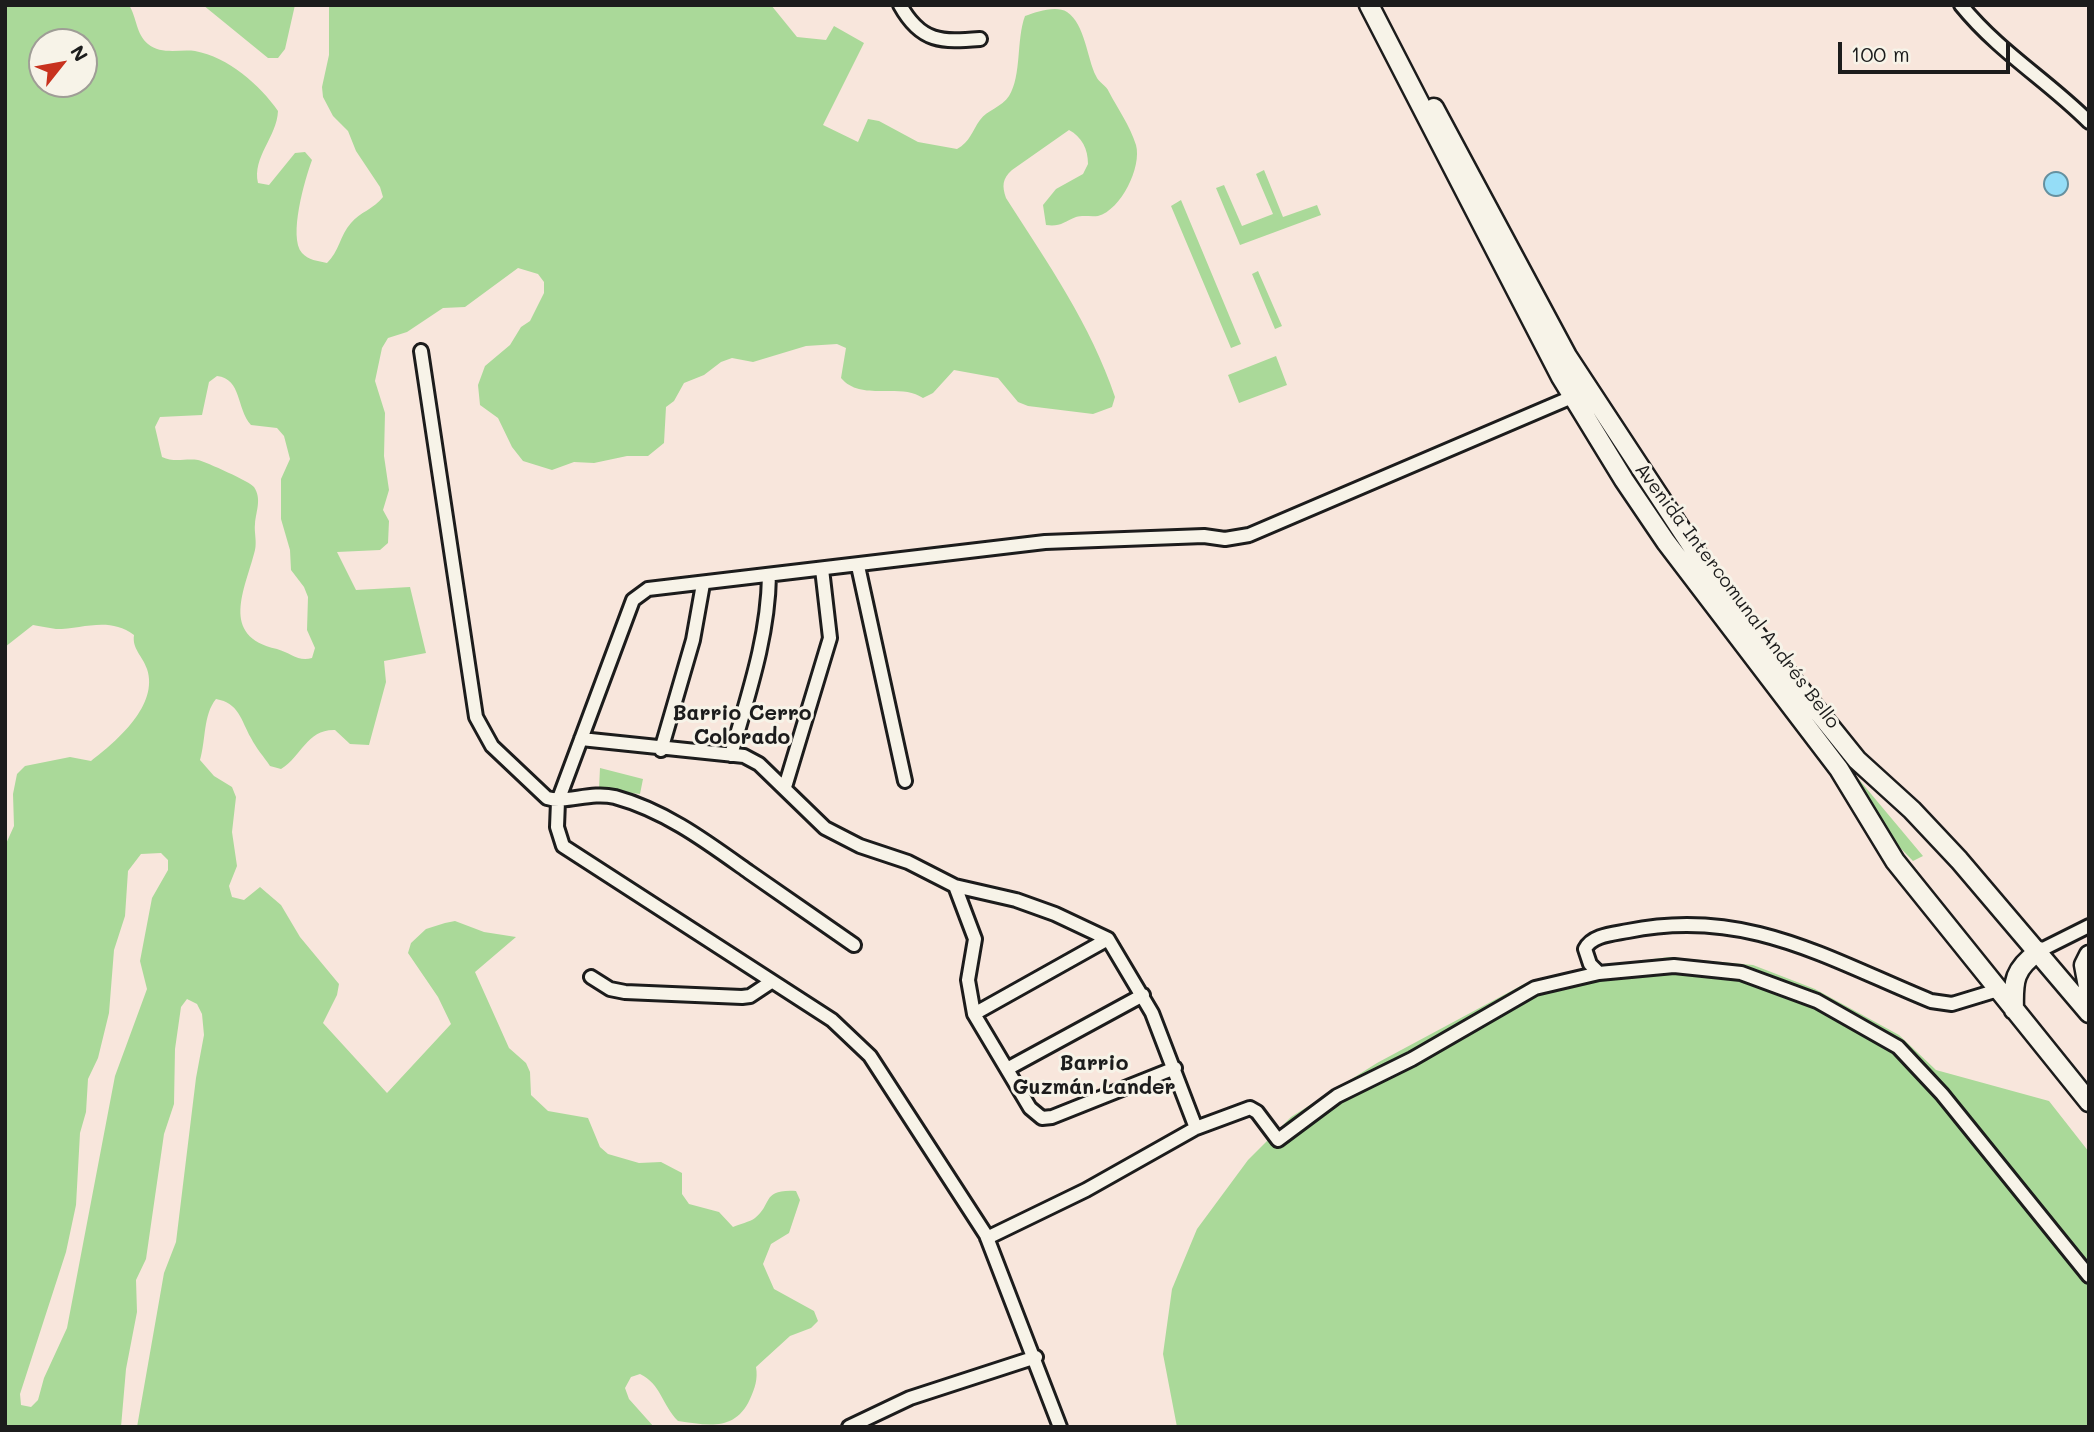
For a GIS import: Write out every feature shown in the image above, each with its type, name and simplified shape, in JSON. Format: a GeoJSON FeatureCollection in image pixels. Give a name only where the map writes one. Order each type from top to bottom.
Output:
{"type":"FeatureCollection","features":[{"type":"Feature","properties":{"kind":"main road","name":"Avenida Intercomunal Andrés Bello"},"geometry":{"type":"LineString","coordinates":[[1369,5],[1572,397],[1665,542],[1820,743],[1895,861],[2089,1102]]}},
{"type":"Feature","properties":{"kind":"main road","name":"Avenida Intercomunal Andrés Bello"},"geometry":{"type":"LineString","coordinates":[[1382,5],[1458,156],[1567,356],[1724,595],[1857,760],[1912,810],[2039,951],[2089,1013]]}},
{"type":"Feature","properties":{"kind":"main road"},"geometry":{"type":"LineString","coordinates":[[2014,1010],[2013,986],[2021,964],[2039,951]]}},
{"type":"Feature","properties":{"kind":"main road"},"geometry":{"type":"LineString","coordinates":[[2089,955],[2084,965],[2089,992]]}},
{"type":"Feature","properties":{"kind":"street"},"geometry":{"type":"LineString","coordinates":[[900,5],[916,26],[943,42],[980,39]]}},
{"type":"Feature","properties":{"kind":"street"},"geometry":{"type":"LineString","coordinates":[[1961,5],[2003,51],[2070,103],[2089,122]]}},
{"type":"Feature","properties":{"kind":"street"},"geometry":{"type":"LineString","coordinates":[[421,351],[476,717],[492,746],[537,792],[558,801],[580,795],[612,797],[649,808],[687,828],[854,945]]}},
{"type":"Feature","properties":{"kind":"street"},"geometry":{"type":"LineString","coordinates":[[1060,1427],[987,1238],[870,1056],[832,1020],[563,846],[557,827],[558,801],[633,600],[639,592],[648,589],[1045,542],[1204,536],[1225,539],[1249,535],[1572,397]]}},
{"type":"Feature","properties":{"kind":"street"},"geometry":{"type":"LineString","coordinates":[[858,566],[905,781]]}},
{"type":"Feature","properties":{"kind":"street"},"geometry":{"type":"LineString","coordinates":[[785,788],[830,638],[822,569]]}},
{"type":"Feature","properties":{"kind":"street"},"geometry":{"type":"LineString","coordinates":[[731,755],[761,652],[768,608],[769,576]]}},
{"type":"Feature","properties":{"kind":"street"},"geometry":{"type":"LineString","coordinates":[[661,750],[693,640],[703,584]]}},
{"type":"Feature","properties":{"kind":"street"},"geometry":{"type":"LineString","coordinates":[[580,739],[661,750],[744,756],[759,764],[825,828],[860,846],[908,862],[955,886],[1016,900],[1055,914],[1108,939],[1143,995],[1175,1068],[1196,1128]]}},
{"type":"Feature","properties":{"kind":"street"},"geometry":{"type":"LineString","coordinates":[[955,886],[975,939],[968,980],[974,1014],[1030,1108],[1042,1118],[1052,1117],[1175,1068]]}},
{"type":"Feature","properties":{"kind":"street"},"geometry":{"type":"LineString","coordinates":[[1599,974],[1587,957],[1585,949],[1589,941],[1650,926],[1698,923],[1744,928],[1780,939],[1847,964],[1931,1001],[1952,1004],[1998,990]]}},
{"type":"Feature","properties":{"kind":"street"},"geometry":{"type":"LineString","coordinates":[[2039,951],[2089,926]]}},
{"type":"Feature","properties":{"kind":"street"},"geometry":{"type":"LineString","coordinates":[[974,1014],[1108,939]]}},
{"type":"Feature","properties":{"kind":"street"},"geometry":{"type":"LineString","coordinates":[[987,1238],[1086,1190],[1196,1128],[1251,1108],[1258,1112],[1278,1140],[1337,1096],[1412,1059],[1535,988],[1599,974],[1674,966],[1741,972],[1817,1001],[1888,1041],[1915,1064],[1942,1094],[2089,1276]]}},
{"type":"Feature","properties":{"kind":"street"},"geometry":{"type":"LineString","coordinates":[[591,977],[610,989],[625,992],[742,997],[750,996],[771,982]]}},
{"type":"Feature","properties":{"kind":"street"},"geometry":{"type":"LineString","coordinates":[[1007,1069],[1143,995]]}},
{"type":"Feature","properties":{"kind":"street"},"geometry":{"type":"LineString","coordinates":[[849,1427],[910,1398],[1035,1357]]}},
{"type":"Feature","properties":{"kind":"green space"},"geometry":{"type":"Polygon","coordinates":[[[5,5],[129,5],[141,36],[148,44],[165,51],[195,51],[207,54],[231,66],[253,82],[278,111],[274,130],[258,164],[258,183],[269,185],[295,153],[305,152],[312,160],[299,208],[298,245],[307,257],[327,263],[351,223],[383,197],[380,187],[356,151],[348,131],[333,116],[323,97],[322,87],[329,55],[329,5],[771,5],[797,37],[826,40],[834,26],[864,43],[823,125],[858,142],[868,119],[879,121],[918,142],[957,149],[968,140],[983,117],[1009,96],[1016,78],[1025,16],[1057,9],[1067,12],[1078,25],[1096,76],[1108,90],[1136,145],[1133,176],[1122,197],[1106,212],[1098,216],[1076,217],[1058,225],[1046,225],[1043,205],[1056,189],[1083,174],[1088,164],[1083,144],[1069,130],[1012,170],[1006,176],[1004,186],[1006,198],[1067,295],[1094,345],[1115,397],[1112,407],[1093,414],[1028,406],[1018,402],[998,378],[954,370],[933,393],[923,398],[903,392],[859,389],[841,378],[846,348],[837,344],[806,346],[753,362],[732,358],[721,362],[704,375],[684,383],[674,401],[666,407],[664,443],[648,456],[627,456],[594,463],[574,462],[552,470],[523,461],[512,447],[498,418],[480,405],[478,385],[485,366],[510,345],[521,327],[530,321],[544,293],[544,282],[538,274],[518,268],[465,307],[443,308],[407,332],[388,338],[382,348],[375,381],[385,413],[384,456],[389,490],[383,510],[389,521],[388,543],[380,550],[337,552],[356,590],[410,587],[426,653],[384,661],[386,682],[369,745],[350,744],[335,730],[326,731],[311,738],[281,769],[270,766],[230,704],[216,699],[207,720],[200,760],[214,776],[232,787],[236,797],[232,832],[237,866],[229,886],[232,897],[244,900],[260,887],[281,905],[300,937],[339,984],[337,995],[323,1023],[387,1093],[451,1024],[438,997],[408,953],[411,943],[426,929],[455,921],[484,932],[516,937],[475,972],[509,1048],[526,1063],[530,1072],[531,1095],[548,1111],[588,1118],[600,1147],[608,1154],[639,1163],[661,1162],[682,1173],[682,1194],[689,1204],[719,1212],[733,1227],[755,1218],[769,1198],[777,1192],[796,1191],[800,1200],[789,1233],[771,1244],[763,1264],[774,1289],[814,1311],[818,1321],[811,1328],[790,1336],[756,1367],[756,1379],[750,1399],[744,1410],[728,1422],[699,1424],[678,1421],[653,1383],[640,1374],[631,1377],[625,1388],[629,1399],[654,1427],[137,1427],[164,1273],[176,1242],[196,1078],[204,1035],[202,1014],[197,1004],[187,999],[181,1007],[175,1049],[174,1104],[164,1134],[146,1259],[136,1280],[137,1312],[126,1369],[121,1427],[5,1427],[5,846],[14,826],[13,794],[17,774],[25,766],[70,757],[91,761],[101,753],[133,721],[147,696],[149,682],[147,669],[134,644],[134,635],[125,629],[105,625],[56,629],[33,625],[5,647],[5,5]],[[217,376],[209,382],[202,415],[160,417],[155,427],[162,457],[171,460],[198,460],[254,487],[258,501],[256,547],[242,595],[242,623],[248,634],[259,643],[298,658],[312,658],[315,648],[307,630],[308,597],[291,570],[290,550],[281,519],[281,479],[290,459],[284,436],[277,428],[251,425],[235,388],[225,378],[217,376]],[[161,853],[141,854],[128,871],[125,916],[114,950],[109,1013],[98,1058],[88,1079],[86,1112],[80,1133],[76,1205],[66,1252],[20,1394],[21,1405],[31,1407],[38,1400],[44,1378],[67,1328],[115,1076],[147,989],[140,961],[152,898],[168,870],[168,860],[161,853]]]}},
{"type":"Feature","properties":{"kind":"green space"},"geometry":{"type":"Polygon","coordinates":[[[203,5],[295,5],[285,49],[278,58],[268,58],[203,5]]]}},
{"type":"Feature","properties":{"kind":"green space"},"geometry":{"type":"Polygon","coordinates":[[[1264,170],[1283,217],[1317,205],[1321,215],[1240,245],[1216,188],[1224,185],[1242,226],[1273,214],[1256,174],[1264,170]]]}},
{"type":"Feature","properties":{"kind":"green space"},"geometry":{"type":"Polygon","coordinates":[[[1181,200],[1241,344],[1231,348],[1171,206],[1181,200]]]}},
{"type":"Feature","properties":{"kind":"green space"},"geometry":{"type":"Polygon","coordinates":[[[1258,271],[1282,326],[1275,329],[1252,274],[1258,271]]]}},
{"type":"Feature","properties":{"kind":"green space"},"geometry":{"type":"Polygon","coordinates":[[[1276,356],[1287,385],[1239,403],[1228,375],[1276,356]]]}},
{"type":"Feature","properties":{"kind":"green space"},"geometry":{"type":"Polygon","coordinates":[[[600,768],[643,779],[640,794],[599,789],[600,768]]]}},
{"type":"Feature","properties":{"kind":"green space"},"geometry":{"type":"Polygon","coordinates":[[[1856,776],[1923,856],[1913,861],[1881,828],[1852,781],[1856,776]]]}},
{"type":"Feature","properties":{"kind":"green space"},"geometry":{"type":"Polygon","coordinates":[[[1670,957],[1753,965],[1815,989],[1899,1035],[1936,1070],[2049,1101],[2089,1152],[2089,1427],[1177,1427],[1163,1354],[1172,1289],[1197,1229],[1248,1160],[1291,1117],[1377,1063],[1526,983],[1604,965],[1670,957]]]}},
{"type":"Feature","properties":{"kind":"water"},"geometry":{"type":"Polygon","coordinates":[[[2056,172],[2065,175],[2068,184],[2065,193],[2056,196],[2047,193],[2044,184],[2047,175],[2056,172]]]}},
{"type":"Feature","properties":{"kind":"district","name":"Barrio Cerro Colorado"},"geometry":{"type":"Point","coordinates":[742,726]}},
{"type":"Feature","properties":{"kind":"district","name":"Barrio Guzmán Lander"},"geometry":{"type":"Point","coordinates":[1094,1076]}}]}
